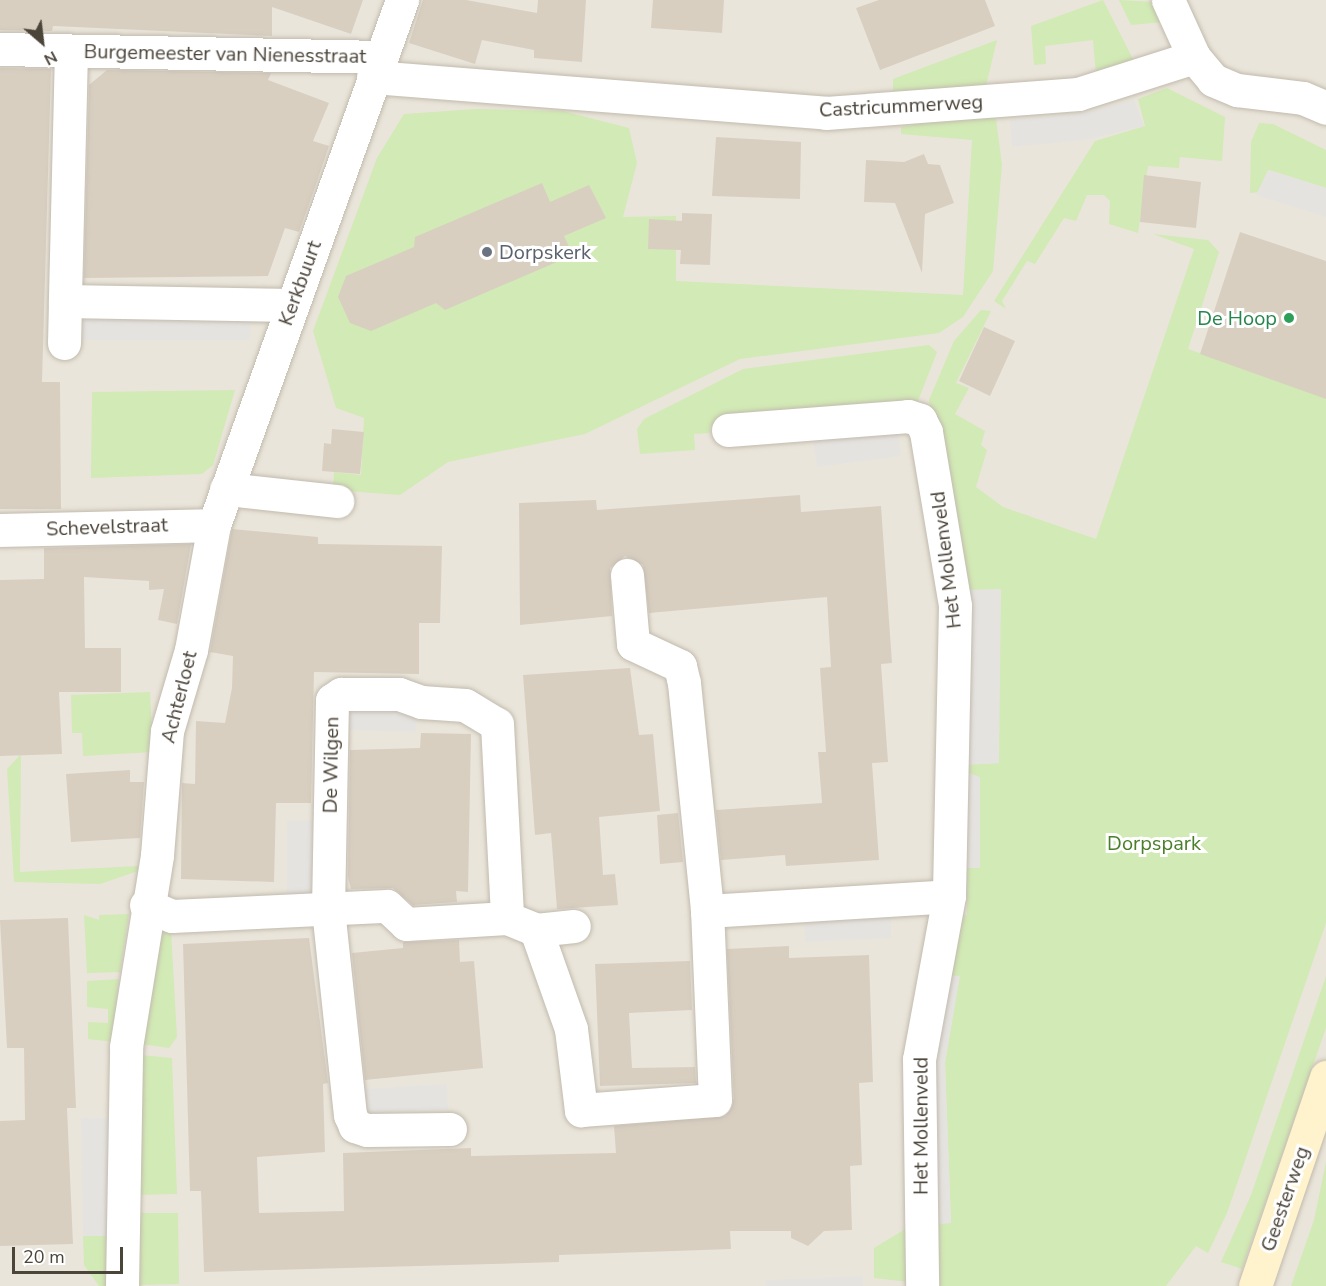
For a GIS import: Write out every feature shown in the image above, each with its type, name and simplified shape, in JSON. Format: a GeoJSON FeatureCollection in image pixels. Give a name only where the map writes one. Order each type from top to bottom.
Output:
{"type":"FeatureCollection","features":[{"type":"Feature","properties":{"kind":"main road","name":"Geesterweg"},"geometry":{"type":"LineString","coordinates":[[1256,1286],[1326,1077]]}},
{"type":"Feature","properties":{"kind":"street","name":"Kerkbuurt"},"geometry":{"type":"LineString","coordinates":[[214,525],[376,67],[402,0]]}},
{"type":"Feature","properties":{"kind":"street"},"geometry":{"type":"LineString","coordinates":[[1168,0],[1194,57],[1213,80],[1237,90],[1318,99]]}},
{"type":"Feature","properties":{"kind":"street","name":"Burgemeester van Nienesstraat"},"geometry":{"type":"LineString","coordinates":[[0,49],[376,67]]}},
{"type":"Feature","properties":{"kind":"street"},"geometry":{"type":"LineString","coordinates":[[64,343],[71,51]]}},
{"type":"Feature","properties":{"kind":"street","name":"Castricummerweg"},"geometry":{"type":"LineString","coordinates":[[376,67],[826,113],[1078,94],[1194,57]]}},
{"type":"Feature","properties":{"kind":"street"},"geometry":{"type":"LineString","coordinates":[[65,301],[292,306]]}},
{"type":"Feature","properties":{"kind":"street","name":"Het Mollenveld"},"geometry":{"type":"LineString","coordinates":[[728,430],[908,416],[920,420],[926,432],[955,606],[949,896],[919,1059],[922,1286]]}},
{"type":"Feature","properties":{"kind":"street"},"geometry":{"type":"LineString","coordinates":[[226,489],[337,501]]}},
{"type":"Feature","properties":{"kind":"street","name":"Schevelstraat"},"geometry":{"type":"LineString","coordinates":[[0,530],[214,525]]}},
{"type":"Feature","properties":{"kind":"street","name":"Achterloet"},"geometry":{"type":"LineString","coordinates":[[122,1286],[126,1047],[146,905],[157,855],[167,731],[192,650],[214,525]]}},
{"type":"Feature","properties":{"kind":"street"},"geometry":{"type":"LineString","coordinates":[[627,575],[633,644],[680,666],[684,683],[707,911],[949,896]]}},
{"type":"Feature","properties":{"kind":"street","name":"De Wilgen"},"geometry":{"type":"LineString","coordinates":[[450,1129],[355,1126],[328,909],[332,700],[340,694],[399,694],[421,702],[465,705],[497,724],[521,924],[571,1029],[581,1110],[716,1100],[707,911]]}},
{"type":"Feature","properties":{"kind":"street"},"geometry":{"type":"LineString","coordinates":[[146,905],[172,916],[387,906],[406,924],[574,926]]}},
{"type":"Feature","properties":{"kind":"shaded area"},"geometry":{"type":"Polygon","coordinates":[[[0,0],[1326,0],[1326,1286],[0,1286],[0,0]]]}},
{"type":"Feature","properties":{"kind":"shaded area"},"geometry":{"type":"Polygon","coordinates":[[[1134,100],[1144,126],[1085,140],[1012,147],[1010,120],[1084,113],[1134,100]]]}},
{"type":"Feature","properties":{"kind":"shaded area"},"geometry":{"type":"Polygon","coordinates":[[[1268,170],[1326,188],[1326,217],[1256,195],[1268,170]]]}},
{"type":"Feature","properties":{"kind":"shaded area"},"geometry":{"type":"Polygon","coordinates":[[[251,313],[250,340],[83,340],[82,315],[251,313]]]}},
{"type":"Feature","properties":{"kind":"shaded area"},"geometry":{"type":"Polygon","coordinates":[[[897,428],[901,456],[817,467],[813,439],[897,428]]]}},
{"type":"Feature","properties":{"kind":"shaded area"},"geometry":{"type":"Polygon","coordinates":[[[1001,589],[999,763],[967,765],[966,590],[1001,589]]]}},
{"type":"Feature","properties":{"kind":"shaded area"},"geometry":{"type":"Polygon","coordinates":[[[349,704],[417,707],[416,732],[349,730],[349,704]]]}},
{"type":"Feature","properties":{"kind":"shaded area"},"geometry":{"type":"Polygon","coordinates":[[[966,772],[980,777],[980,868],[967,868],[966,772]]]}},
{"type":"Feature","properties":{"kind":"shaded area"},"geometry":{"type":"Polygon","coordinates":[[[313,820],[313,895],[287,895],[287,821],[313,820]]]}},
{"type":"Feature","properties":{"kind":"shaded area"},"geometry":{"type":"Polygon","coordinates":[[[891,911],[891,938],[805,942],[804,915],[891,911]]]}},
{"type":"Feature","properties":{"kind":"shaded area"},"geometry":{"type":"Polygon","coordinates":[[[948,975],[960,976],[945,1063],[951,1223],[935,1224],[930,1078],[948,975]]]}},
{"type":"Feature","properties":{"kind":"shaded area"},"geometry":{"type":"Polygon","coordinates":[[[447,1084],[448,1109],[365,1114],[363,1089],[447,1084]]]}},
{"type":"Feature","properties":{"kind":"shaded area"},"geometry":{"type":"Polygon","coordinates":[[[81,1118],[114,1118],[109,1236],[83,1236],[81,1118]]]}},
{"type":"Feature","properties":{"kind":"shaded area"},"geometry":{"type":"Polygon","coordinates":[[[862,1276],[863,1286],[766,1286],[765,1280],[862,1276]]]}},
{"type":"Feature","properties":{"kind":"green space"},"geometry":{"type":"Polygon","coordinates":[[[1103,0],[1135,63],[1096,75],[1093,40],[1045,46],[1046,64],[1034,65],[1031,26],[1103,0]]]}},
{"type":"Feature","properties":{"kind":"green space"},"geometry":{"type":"Polygon","coordinates":[[[1119,0],[1155,2],[1163,22],[1131,25],[1119,0]]]}},
{"type":"Feature","properties":{"kind":"green space"},"geometry":{"type":"Polygon","coordinates":[[[997,40],[986,86],[893,94],[893,79],[997,40]]]}},
{"type":"Feature","properties":{"kind":"green space"},"geometry":{"type":"Polygon","coordinates":[[[1167,88],[1225,117],[1222,161],[1180,157],[1179,168],[1148,166],[1138,233],[1109,224],[1110,201],[1104,195],[1087,195],[1076,221],[1064,218],[1035,264],[1027,261],[1002,301],[1006,309],[994,301],[1095,141],[1145,126],[1138,99],[1167,88]]]}},
{"type":"Feature","properties":{"kind":"green space"},"geometry":{"type":"Polygon","coordinates":[[[476,109],[563,111],[629,128],[637,163],[623,217],[676,216],[676,281],[963,295],[972,140],[901,134],[901,127],[995,111],[1002,165],[993,271],[963,317],[939,333],[740,359],[585,434],[448,462],[400,495],[333,490],[334,472],[361,475],[364,418],[336,408],[313,331],[377,158],[404,114],[476,109]]]}},
{"type":"Feature","properties":{"kind":"green space"},"geometry":{"type":"Polygon","coordinates":[[[1259,123],[1273,124],[1326,150],[1326,188],[1269,170],[1261,192],[1250,193],[1251,142],[1259,123]]]}},
{"type":"Feature","properties":{"kind":"green space","name":"Dorpspark"},"geometry":{"type":"Polygon","coordinates":[[[1153,234],[1208,240],[1219,252],[1188,349],[1326,398],[1326,923],[1227,1213],[1208,1253],[1196,1246],[1166,1286],[940,1286],[935,1224],[951,1223],[945,1063],[959,977],[948,975],[957,917],[967,915],[967,868],[975,868],[980,778],[965,771],[969,764],[999,763],[929,400],[954,341],[981,310],[991,311],[956,383],[969,388],[955,414],[985,431],[981,445],[987,450],[976,487],[1003,507],[1096,539],[1194,249],[1153,234]]]}},
{"type":"Feature","properties":{"kind":"green space"},"geometry":{"type":"Polygon","coordinates":[[[929,345],[937,352],[918,401],[710,427],[710,433],[694,434],[695,450],[640,454],[637,429],[644,419],[743,369],[929,345]]]}},
{"type":"Feature","properties":{"kind":"green space"},"geometry":{"type":"Polygon","coordinates":[[[235,390],[213,465],[202,474],[91,478],[92,392],[235,390]]]}},
{"type":"Feature","properties":{"kind":"green space"},"geometry":{"type":"Polygon","coordinates":[[[150,692],[153,752],[83,756],[82,733],[72,733],[71,695],[150,692]]]}},
{"type":"Feature","properties":{"kind":"green space"},"geometry":{"type":"Polygon","coordinates":[[[21,754],[20,872],[138,866],[138,871],[100,884],[14,882],[7,769],[21,754]]]}},
{"type":"Feature","properties":{"kind":"green space"},"geometry":{"type":"Polygon","coordinates":[[[129,914],[120,972],[87,973],[84,915],[99,920],[99,915],[129,914]]]}},
{"type":"Feature","properties":{"kind":"green space"},"geometry":{"type":"Polygon","coordinates":[[[171,930],[177,1037],[169,1048],[142,1044],[155,937],[171,930]]]}},
{"type":"Feature","properties":{"kind":"green space"},"geometry":{"type":"Polygon","coordinates":[[[1326,976],[1326,1028],[1242,1269],[1221,1262],[1251,1195],[1326,976]]]}},
{"type":"Feature","properties":{"kind":"green space"},"geometry":{"type":"Polygon","coordinates":[[[119,979],[113,1042],[88,1039],[88,1022],[108,1023],[108,1009],[87,1007],[87,981],[119,979]]]}},
{"type":"Feature","properties":{"kind":"green space"},"geometry":{"type":"Polygon","coordinates":[[[141,1055],[172,1058],[177,1194],[138,1195],[141,1055]]]}},
{"type":"Feature","properties":{"kind":"green space"},"geometry":{"type":"Polygon","coordinates":[[[1326,1162],[1326,1286],[1291,1286],[1314,1220],[1326,1162]]]}},
{"type":"Feature","properties":{"kind":"green space"},"geometry":{"type":"Polygon","coordinates":[[[138,1213],[178,1213],[179,1284],[136,1285],[138,1213]]]}},
{"type":"Feature","properties":{"kind":"green space"},"geometry":{"type":"Polygon","coordinates":[[[907,1228],[909,1282],[874,1278],[874,1248],[907,1228]]]}},
{"type":"Feature","properties":{"kind":"green space"},"geometry":{"type":"Polygon","coordinates":[[[83,1236],[109,1236],[108,1286],[99,1286],[84,1265],[83,1236]]]}},
{"type":"Feature","properties":{"kind":"building"},"geometry":{"type":"Polygon","coordinates":[[[0,0],[363,0],[351,34],[272,7],[272,36],[53,26],[52,31],[0,30],[0,0]]]}},
{"type":"Feature","properties":{"kind":"building"},"geometry":{"type":"Polygon","coordinates":[[[423,0],[466,0],[537,13],[538,0],[586,0],[582,62],[534,58],[534,50],[482,40],[475,64],[409,43],[423,0]]]}},
{"type":"Feature","properties":{"kind":"building"},"geometry":{"type":"Polygon","coordinates":[[[653,0],[724,0],[722,33],[651,28],[653,0]]]}},
{"type":"Feature","properties":{"kind":"building"},"geometry":{"type":"Polygon","coordinates":[[[879,0],[985,0],[995,26],[880,70],[856,8],[879,0]]]}},
{"type":"Feature","properties":{"kind":"building"},"geometry":{"type":"Polygon","coordinates":[[[0,68],[51,69],[42,382],[60,382],[61,509],[0,509],[0,68]]]}},
{"type":"Feature","properties":{"kind":"building"},"geometry":{"type":"Polygon","coordinates":[[[107,70],[271,73],[268,80],[329,103],[313,141],[329,146],[313,193],[299,232],[285,228],[268,276],[84,278],[89,85],[107,70]]]}},
{"type":"Feature","properties":{"kind":"building"},"geometry":{"type":"Polygon","coordinates":[[[716,137],[801,142],[800,199],[712,196],[716,137]]]}},
{"type":"Feature","properties":{"kind":"building"},"geometry":{"type":"Polygon","coordinates":[[[924,154],[928,164],[940,165],[954,203],[925,214],[922,273],[895,203],[864,202],[866,160],[904,162],[924,154]]]}},
{"type":"Feature","properties":{"kind":"building"},"geometry":{"type":"Polygon","coordinates":[[[1144,175],[1201,182],[1196,228],[1140,222],[1144,175]]]}},
{"type":"Feature","properties":{"kind":"building","name":"Dorpskerk"},"geometry":{"type":"Polygon","coordinates":[[[542,183],[550,202],[589,185],[606,218],[564,236],[573,255],[445,310],[436,303],[371,331],[350,323],[338,297],[346,276],[414,247],[415,237],[542,183]]]}},
{"type":"Feature","properties":{"kind":"building"},"geometry":{"type":"Polygon","coordinates":[[[682,213],[712,214],[710,265],[680,264],[681,250],[648,249],[649,219],[682,221],[682,213]]]}},
{"type":"Feature","properties":{"kind":"building"},"geometry":{"type":"Polygon","coordinates":[[[1240,232],[1326,261],[1326,399],[1200,354],[1240,232]]]}},
{"type":"Feature","properties":{"kind":"building"},"geometry":{"type":"Polygon","coordinates":[[[984,327],[1015,341],[990,396],[959,381],[984,327]]]}},
{"type":"Feature","properties":{"kind":"building"},"geometry":{"type":"Polygon","coordinates":[[[332,429],[364,432],[360,474],[322,471],[324,443],[331,444],[332,429]]]}},
{"type":"Feature","properties":{"kind":"building"},"geometry":{"type":"Polygon","coordinates":[[[800,495],[801,512],[881,506],[892,663],[881,664],[888,762],[872,763],[879,860],[786,866],[785,855],[721,860],[716,810],[822,803],[818,752],[826,752],[820,668],[831,667],[827,597],[649,613],[643,565],[625,556],[610,568],[612,616],[520,625],[519,503],[596,500],[597,510],[800,495]]]}},
{"type":"Feature","properties":{"kind":"building"},"geometry":{"type":"Polygon","coordinates":[[[232,529],[318,537],[318,544],[442,546],[440,623],[419,623],[419,674],[314,672],[311,803],[276,803],[274,882],[181,879],[182,783],[195,784],[196,721],[225,723],[232,688],[233,656],[210,652],[232,529]]]}},
{"type":"Feature","properties":{"kind":"building"},"geometry":{"type":"Polygon","coordinates":[[[191,544],[177,624],[158,620],[164,589],[149,590],[149,581],[84,577],[85,648],[121,648],[121,692],[59,692],[62,754],[0,756],[0,580],[44,579],[44,548],[191,544]]]}},
{"type":"Feature","properties":{"kind":"building"},"geometry":{"type":"Polygon","coordinates":[[[630,668],[639,735],[653,734],[660,811],[599,817],[603,875],[615,874],[618,905],[557,909],[551,833],[535,835],[523,675],[630,668]]]}},
{"type":"Feature","properties":{"kind":"building"},"geometry":{"type":"Polygon","coordinates":[[[421,733],[471,734],[468,892],[456,891],[457,902],[413,905],[393,888],[351,889],[348,877],[350,750],[420,748],[421,733]]]}},
{"type":"Feature","properties":{"kind":"building"},"geometry":{"type":"Polygon","coordinates":[[[130,770],[130,782],[144,782],[140,838],[71,842],[66,774],[130,770]]]}},
{"type":"Feature","properties":{"kind":"building"},"geometry":{"type":"Polygon","coordinates":[[[678,813],[683,862],[660,864],[657,815],[678,813]]]}},
{"type":"Feature","properties":{"kind":"building"},"geometry":{"type":"Polygon","coordinates":[[[68,918],[76,1108],[67,1108],[73,1244],[0,1246],[0,1121],[25,1120],[24,1048],[7,1048],[0,920],[68,918]]]}},
{"type":"Feature","properties":{"kind":"building"},"geometry":{"type":"Polygon","coordinates":[[[309,938],[328,1083],[323,1084],[325,1152],[257,1157],[259,1213],[344,1211],[343,1153],[471,1148],[471,1156],[616,1153],[614,1126],[725,1116],[734,1099],[727,949],[789,946],[789,958],[869,955],[873,1082],[859,1083],[862,1165],[850,1166],[852,1230],[824,1231],[808,1246],[791,1238],[791,1231],[730,1231],[731,1249],[559,1255],[559,1262],[204,1272],[201,1191],[190,1191],[183,944],[309,938]]]}},
{"type":"Feature","properties":{"kind":"building"},"geometry":{"type":"Polygon","coordinates":[[[459,940],[460,962],[474,961],[483,1068],[365,1080],[352,953],[403,948],[403,942],[459,940]]]}},
{"type":"Feature","properties":{"kind":"building"},"geometry":{"type":"Polygon","coordinates":[[[690,961],[692,1010],[629,1013],[632,1068],[695,1067],[696,1083],[600,1086],[595,964],[690,961]]]}},
{"type":"Feature","properties":{"kind":"place","name":"Dorpskerk"},"geometry":{"type":"Point","coordinates":[487,252]}},
{"type":"Feature","properties":{"kind":"place","name":"De Hoop"},"geometry":{"type":"Point","coordinates":[1289,318]}}]}
